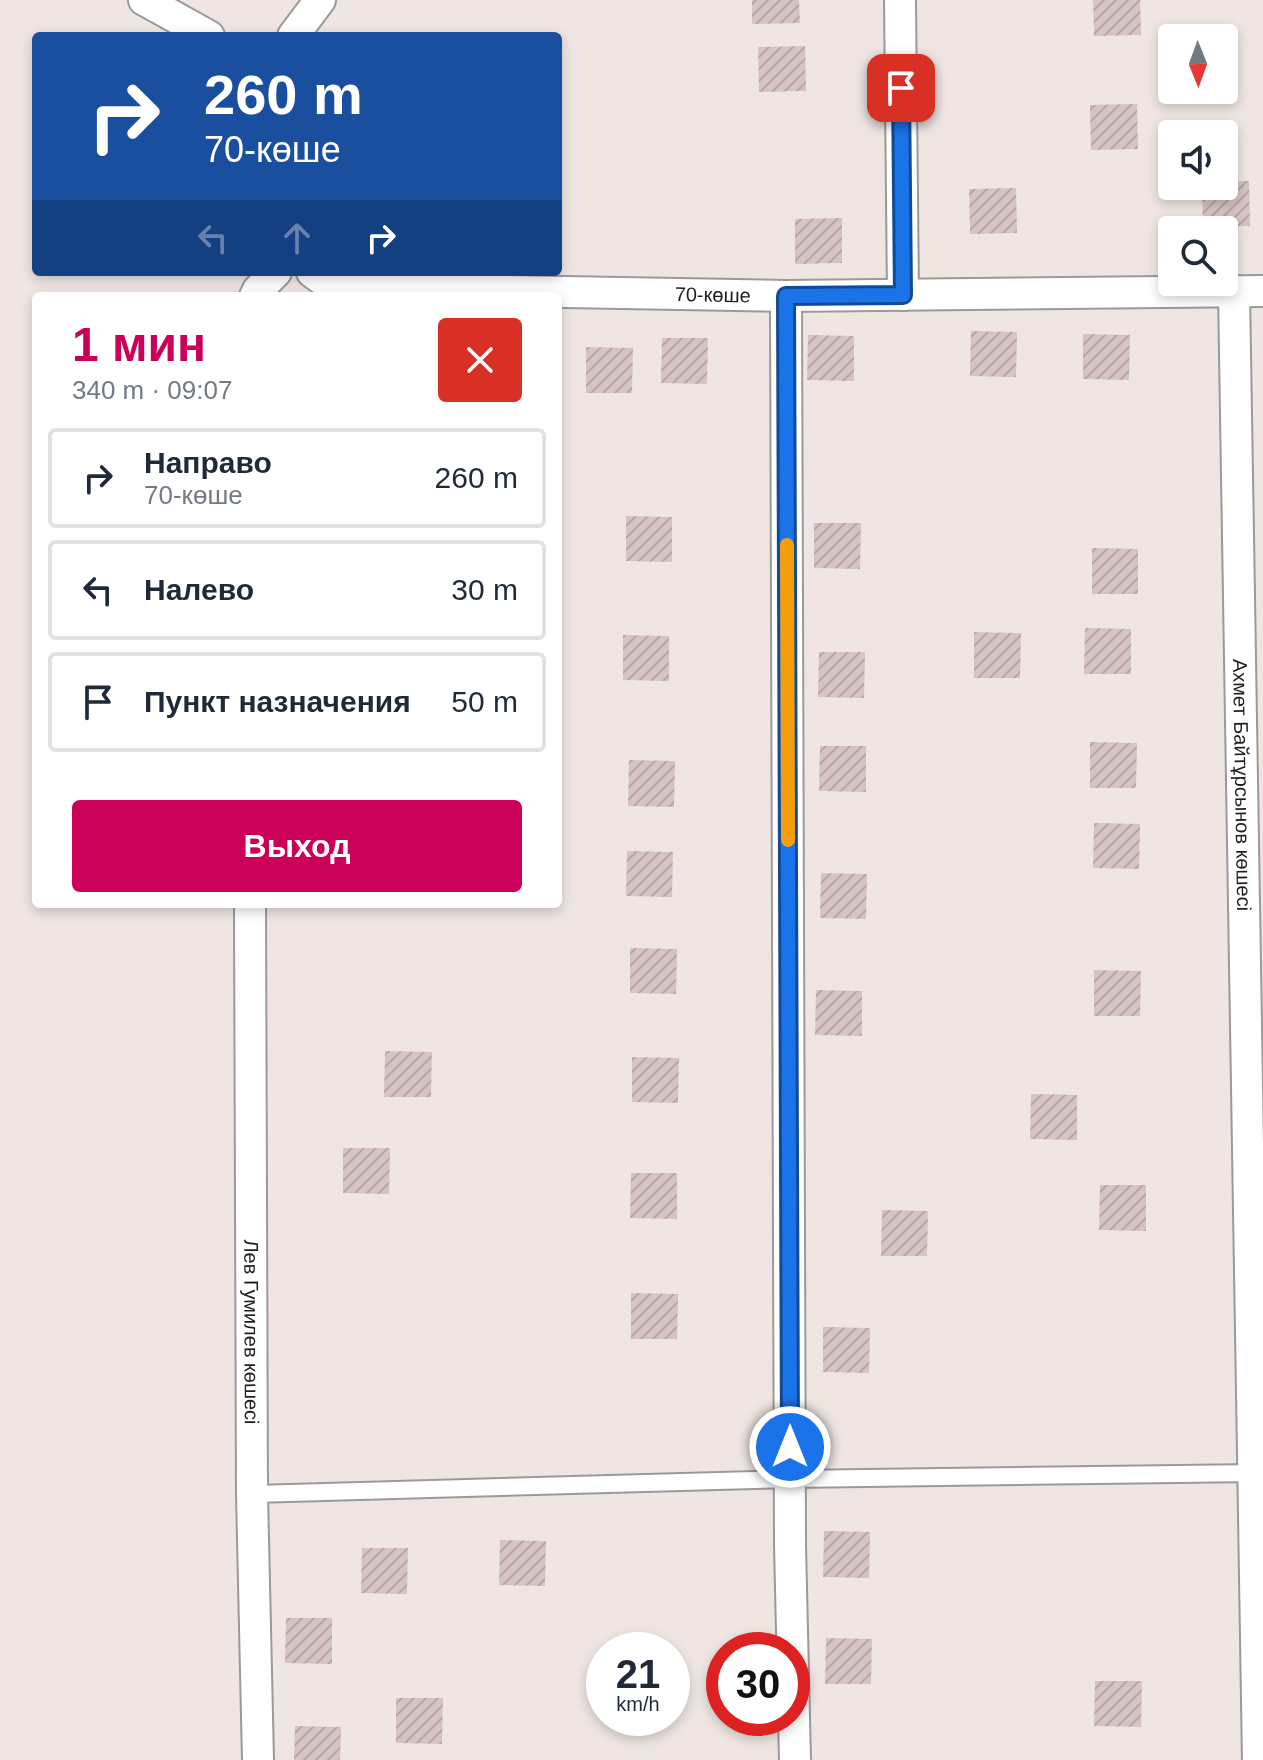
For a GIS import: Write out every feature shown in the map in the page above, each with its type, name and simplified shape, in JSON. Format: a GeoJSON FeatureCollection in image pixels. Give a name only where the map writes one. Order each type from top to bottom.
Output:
{"type":"FeatureCollection","features":[{"type":"Feature","properties":{"kind":"street"},"geometry":{"type":"LineString","coordinates":[[144,0],[202,32]]}},
{"type":"Feature","properties":{"kind":"street"},"geometry":{"type":"LineString","coordinates":[[296,32],[320,0]]}},
{"type":"Feature","properties":{"kind":"street"},"geometry":{"type":"LineString","coordinates":[[900,0],[903,295]]}},
{"type":"Feature","properties":{"kind":"street"},"geometry":{"type":"LineString","coordinates":[[257,292],[272,276]]}},
{"type":"Feature","properties":{"kind":"street","name":"70-көше"},"geometry":{"type":"LineString","coordinates":[[318,276],[334,288],[560,292]]}},
{"type":"Feature","properties":{"kind":"street","name":"70-көше"},"geometry":{"type":"LineString","coordinates":[[562,292],[786,296],[1248,291]]}},
{"type":"Feature","properties":{"kind":"street","name":"Ахмет Байтұрсынов көшесі"},"geometry":{"type":"LineString","coordinates":[[1248,291],[1258,1760]]}},
{"type":"Feature","properties":{"kind":"street"},"geometry":{"type":"LineString","coordinates":[[786,296],[790,1545],[795,1760]]}},
{"type":"Feature","properties":{"kind":"street","name":"Лев Гумилев көшесі"},"geometry":{"type":"LineString","coordinates":[[250,908],[252,1494],[258,1760]]}},
{"type":"Feature","properties":{"kind":"lane"},"geometry":{"type":"LineString","coordinates":[[252,1494],[790,1479],[1258,1473]]}},
{"type":"Feature","properties":{"kind":"building"},"geometry":{"type":"Polygon","coordinates":[[[752,0],[799,0],[800,23],[752,24],[752,0]]]}},
{"type":"Feature","properties":{"kind":"building"},"geometry":{"type":"Polygon","coordinates":[[[1093,0],[1140,0],[1141,35],[1094,36],[1093,0]]]}},
{"type":"Feature","properties":{"kind":"building"},"geometry":{"type":"Polygon","coordinates":[[[805,46],[806,91],[759,92],[758,47],[805,46]]]}},
{"type":"Feature","properties":{"kind":"building"},"geometry":{"type":"Polygon","coordinates":[[[1137,104],[1138,149],[1091,150],[1090,105],[1137,104]]]}},
{"type":"Feature","properties":{"kind":"building"},"geometry":{"type":"Polygon","coordinates":[[[1238,181],[1249,181],[1250,226],[1238,226],[1238,216],[1203,216],[1202,200],[1238,200],[1238,181]]]}},
{"type":"Feature","properties":{"kind":"building"},"geometry":{"type":"Polygon","coordinates":[[[1016,188],[1017,233],[970,234],[969,189],[1016,188]]]}},
{"type":"Feature","properties":{"kind":"building"},"geometry":{"type":"Polygon","coordinates":[[[842,218],[842,263],[795,264],[795,219],[842,218]]]}},
{"type":"Feature","properties":{"kind":"building"},"geometry":{"type":"Polygon","coordinates":[[[971,331],[1017,332],[1016,377],[970,376],[971,331]]]}},
{"type":"Feature","properties":{"kind":"building"},"geometry":{"type":"Polygon","coordinates":[[[1083,334],[1130,335],[1129,380],[1083,379],[1083,334]]]}},
{"type":"Feature","properties":{"kind":"building"},"geometry":{"type":"Polygon","coordinates":[[[808,335],[854,336],[854,381],[807,380],[808,335]]]}},
{"type":"Feature","properties":{"kind":"building"},"geometry":{"type":"Polygon","coordinates":[[[662,338],[708,338],[707,384],[661,383],[662,338]]]}},
{"type":"Feature","properties":{"kind":"building"},"geometry":{"type":"Polygon","coordinates":[[[586,347],[633,348],[632,393],[586,393],[586,347]]]}},
{"type":"Feature","properties":{"kind":"building"},"geometry":{"type":"Polygon","coordinates":[[[626,516],[672,517],[672,562],[626,561],[626,516]]]}},
{"type":"Feature","properties":{"kind":"building"},"geometry":{"type":"Polygon","coordinates":[[[814,523],[861,523],[860,569],[814,568],[814,523]]]}},
{"type":"Feature","properties":{"kind":"building"},"geometry":{"type":"Polygon","coordinates":[[[1092,548],[1138,549],[1138,594],[1092,594],[1092,548]]]}},
{"type":"Feature","properties":{"kind":"building"},"geometry":{"type":"Polygon","coordinates":[[[1085,628],[1131,629],[1131,674],[1084,674],[1085,628]]]}},
{"type":"Feature","properties":{"kind":"building"},"geometry":{"type":"Polygon","coordinates":[[[974,632],[1021,633],[1020,678],[974,678],[974,632]]]}},
{"type":"Feature","properties":{"kind":"building"},"geometry":{"type":"Polygon","coordinates":[[[623,635],[669,636],[669,681],[623,680],[623,635]]]}},
{"type":"Feature","properties":{"kind":"building"},"geometry":{"type":"Polygon","coordinates":[[[819,652],[865,652],[864,698],[818,697],[819,652]]]}},
{"type":"Feature","properties":{"kind":"building"},"geometry":{"type":"Polygon","coordinates":[[[1090,742],[1137,743],[1136,788],[1090,788],[1090,742]]]}},
{"type":"Feature","properties":{"kind":"building"},"geometry":{"type":"Polygon","coordinates":[[[820,746],[866,746],[866,792],[819,791],[820,746]]]}},
{"type":"Feature","properties":{"kind":"building"},"geometry":{"type":"Polygon","coordinates":[[[629,760],[675,761],[674,807],[628,806],[629,760]]]}},
{"type":"Feature","properties":{"kind":"building"},"geometry":{"type":"Polygon","coordinates":[[[1094,823],[1140,824],[1139,869],[1093,868],[1094,823]]]}},
{"type":"Feature","properties":{"kind":"building"},"geometry":{"type":"Polygon","coordinates":[[[627,851],[673,852],[672,897],[626,896],[627,851]]]}},
{"type":"Feature","properties":{"kind":"building"},"geometry":{"type":"Polygon","coordinates":[[[821,873],[867,874],[866,919],[820,918],[821,873]]]}},
{"type":"Feature","properties":{"kind":"building"},"geometry":{"type":"Polygon","coordinates":[[[630,948],[677,949],[676,994],[630,993],[630,948]]]}},
{"type":"Feature","properties":{"kind":"building"},"geometry":{"type":"Polygon","coordinates":[[[1094,970],[1141,971],[1140,1016],[1094,1016],[1094,970]]]}},
{"type":"Feature","properties":{"kind":"building"},"geometry":{"type":"Polygon","coordinates":[[[816,990],[862,991],[862,1036],[815,1035],[816,990]]]}},
{"type":"Feature","properties":{"kind":"building"},"geometry":{"type":"Polygon","coordinates":[[[385,1051],[432,1052],[431,1097],[384,1097],[385,1051]]]}},
{"type":"Feature","properties":{"kind":"building"},"geometry":{"type":"Polygon","coordinates":[[[632,1057],[679,1058],[678,1103],[632,1102],[632,1057]]]}},
{"type":"Feature","properties":{"kind":"building"},"geometry":{"type":"Polygon","coordinates":[[[1031,1094],[1077,1095],[1077,1140],[1030,1139],[1031,1094]]]}},
{"type":"Feature","properties":{"kind":"building"},"geometry":{"type":"Polygon","coordinates":[[[343,1148],[390,1148],[389,1194],[343,1193],[343,1148]]]}},
{"type":"Feature","properties":{"kind":"building"},"geometry":{"type":"Polygon","coordinates":[[[631,1173],[677,1173],[677,1219],[630,1218],[631,1173]]]}},
{"type":"Feature","properties":{"kind":"building"},"geometry":{"type":"Polygon","coordinates":[[[1100,1185],[1146,1185],[1146,1231],[1099,1230],[1100,1185]]]}},
{"type":"Feature","properties":{"kind":"building"},"geometry":{"type":"Polygon","coordinates":[[[882,1210],[928,1211],[927,1256],[881,1256],[882,1210]]]}},
{"type":"Feature","properties":{"kind":"building"},"geometry":{"type":"Polygon","coordinates":[[[631,1293],[678,1294],[677,1339],[631,1339],[631,1293]]]}},
{"type":"Feature","properties":{"kind":"building"},"geometry":{"type":"Polygon","coordinates":[[[823,1327],[870,1328],[869,1373],[823,1372],[823,1327]]]}},
{"type":"Feature","properties":{"kind":"building"},"geometry":{"type":"Polygon","coordinates":[[[824,1531],[870,1532],[869,1578],[823,1577],[824,1531]]]}},
{"type":"Feature","properties":{"kind":"building"},"geometry":{"type":"Polygon","coordinates":[[[500,1540],[546,1541],[545,1586],[499,1585],[500,1540]]]}},
{"type":"Feature","properties":{"kind":"building"},"geometry":{"type":"Polygon","coordinates":[[[362,1548],[408,1548],[407,1594],[361,1593],[362,1548]]]}},
{"type":"Feature","properties":{"kind":"building"},"geometry":{"type":"Polygon","coordinates":[[[286,1618],[332,1618],[332,1664],[285,1663],[286,1618]]]}},
{"type":"Feature","properties":{"kind":"building"},"geometry":{"type":"Polygon","coordinates":[[[826,1638],[872,1639],[871,1684],[825,1684],[826,1638]]]}},
{"type":"Feature","properties":{"kind":"building"},"geometry":{"type":"Polygon","coordinates":[[[1095,1681],[1142,1681],[1141,1727],[1094,1726],[1095,1681]]]}},
{"type":"Feature","properties":{"kind":"building"},"geometry":{"type":"Polygon","coordinates":[[[396,1698],[443,1698],[442,1744],[396,1743],[396,1698]]]}},
{"type":"Feature","properties":{"kind":"building"},"geometry":{"type":"Polygon","coordinates":[[[295,1726],[341,1727],[340,1760],[294,1760],[295,1726]]]}},
{"type":"Feature","properties":{"kind":"slow traffic"},"geometry":{"type":"LineString","coordinates":[[787,545],[788,840]]}},
{"type":"Feature","properties":{"kind":"route"},"geometry":{"type":"LineString","coordinates":[[790,1447],[786,296],[903,295],[901,88]]}}]}
